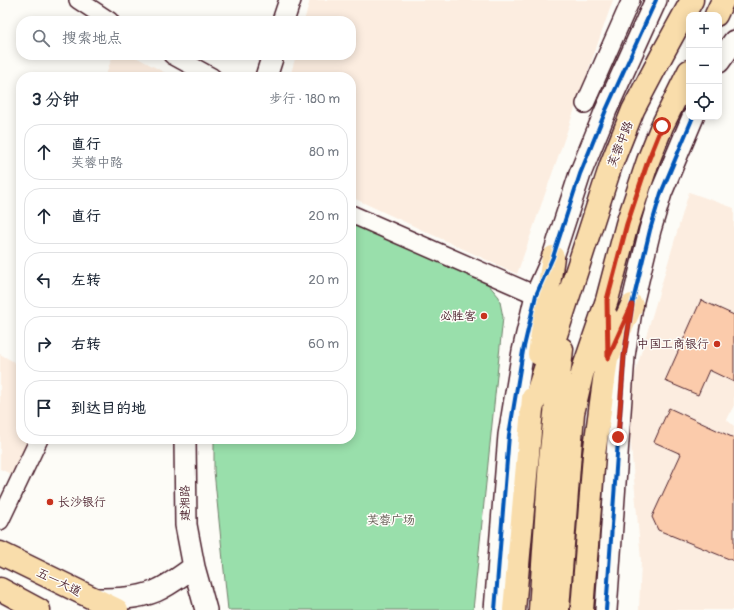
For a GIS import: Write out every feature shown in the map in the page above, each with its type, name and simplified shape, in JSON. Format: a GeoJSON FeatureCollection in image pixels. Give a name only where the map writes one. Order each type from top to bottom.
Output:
{"type":"FeatureCollection","features":[{"type":"Feature","properties":{"kind":"main road","name":"芙蓉中路"},"geometry":{"type":"LineString","coordinates":[[569,296],[611,165],[633,110],[692,0]]}},
{"type":"Feature","properties":{"kind":"main road"},"geometry":{"type":"LineString","coordinates":[[717,12],[723,0]]}},
{"type":"Feature","properties":{"kind":"main road"},"geometry":{"type":"LineString","coordinates":[[558,610],[573,413],[584,370],[607,300],[627,224],[648,161],[662,126],[686,77]]}},
{"type":"Feature","properties":{"kind":"main road"},"geometry":{"type":"LineString","coordinates":[[514,610],[531,412],[553,257]]}},
{"type":"Feature","properties":{"kind":"main road"},"geometry":{"type":"LineString","coordinates":[[531,412],[569,296]]}},
{"type":"Feature","properties":{"kind":"main road"},"geometry":{"type":"LineString","coordinates":[[540,610],[555,411],[569,296]]}},
{"type":"Feature","properties":{"kind":"main road"},"geometry":{"type":"LineString","coordinates":[[582,610],[594,455],[608,358],[607,300]]}},
{"type":"Feature","properties":{"kind":"main road"},"geometry":{"type":"LineString","coordinates":[[608,358],[632,305]]}},
{"type":"Feature","properties":{"kind":"main road","name":"五一大道"},"geometry":{"type":"LineString","coordinates":[[0,553],[117,610]]}},
{"type":"Feature","properties":{"kind":"main road"},"geometry":{"type":"LineString","coordinates":[[0,589],[39,610]]}},
{"type":"Feature","properties":{"kind":"street"},"geometry":{"type":"LineString","coordinates":[[78,0],[102,16]]}},
{"type":"Feature","properties":{"kind":"street"},"geometry":{"type":"LineString","coordinates":[[285,16],[290,0]]}},
{"type":"Feature","properties":{"kind":"street"},"geometry":{"type":"LineString","coordinates":[[585,104],[631,0]]}},
{"type":"Feature","properties":{"kind":"street"},"geometry":{"type":"LineString","coordinates":[[495,610],[509,435],[523,351],[536,295],[553,257],[586,160],[606,110],[656,0]]}},
{"type":"Feature","properties":{"kind":"street"},"geometry":{"type":"LineString","coordinates":[[722,58],[734,41]]}},
{"type":"Feature","properties":{"kind":"street"},"geometry":{"type":"LineString","coordinates":[[181,60],[203,72]]}},
{"type":"Feature","properties":{"kind":"street"},"geometry":{"type":"LineString","coordinates":[[268,72],[271,60]]}},
{"type":"Feature","properties":{"kind":"street"},"geometry":{"type":"LineString","coordinates":[[606,610],[624,356],[632,305],[650,230],[659,201],[693,120]]}},
{"type":"Feature","properties":{"kind":"street"},"geometry":{"type":"LineString","coordinates":[[356,216],[536,295]]}},
{"type":"Feature","properties":{"kind":"street"},"geometry":{"type":"LineString","coordinates":[[0,521],[6,492],[36,444]]}},
{"type":"Feature","properties":{"kind":"street","name":"建湘路"},"geometry":{"type":"LineString","coordinates":[[185,444],[186,525],[194,567],[206,610]]}},
{"type":"Feature","properties":{"kind":"street"},"geometry":{"type":"LineString","coordinates":[[94,599],[114,599],[144,595],[158,590],[194,567]]}},
{"type":"Feature","properties":{"kind":"shaded area"},"geometry":{"type":"Polygon","coordinates":[[[310,0],[613,0],[517,274],[356,199],[356,72],[291,72],[295,60],[356,60],[356,16],[305,16],[310,0]]]}},
{"type":"Feature","properties":{"kind":"shaded area"},"geometry":{"type":"Polygon","coordinates":[[[111,60],[141,60],[164,72],[107,72],[111,60]]]}},
{"type":"Feature","properties":{"kind":"shaded area"},"geometry":{"type":"Polygon","coordinates":[[[689,192],[734,208],[734,405],[727,420],[734,426],[734,610],[639,610],[641,560],[627,400],[689,192]]]}},
{"type":"Feature","properties":{"kind":"shaded area"},"geometry":{"type":"Polygon","coordinates":[[[0,354],[16,363],[16,444],[29,444],[17,477],[0,469],[0,354]]]}},
{"type":"Feature","properties":{"kind":"green space","name":"芙蓉广场"},"geometry":{"type":"Polygon","coordinates":[[[356,223],[487,283],[499,297],[503,317],[473,610],[228,610],[214,471],[214,444],[356,444],[356,223]]]}},
{"type":"Feature","properties":{"kind":"building"},"geometry":{"type":"Polygon","coordinates":[[[701,300],[734,315],[734,382],[709,370],[698,395],[665,381],[701,300]]]}},
{"type":"Feature","properties":{"kind":"building"},"geometry":{"type":"Polygon","coordinates":[[[669,408],[734,438],[734,561],[658,530],[652,517],[681,454],[654,442],[669,408]]]}},
{"type":"Feature","properties":{"kind":"cycle path"},"geometry":{"type":"LineString","coordinates":[[495,610],[509,435],[523,351],[536,295],[553,257],[580,174],[606,110],[656,0]]}},
{"type":"Feature","properties":{"kind":"cycle path"},"geometry":{"type":"LineString","coordinates":[[606,610],[624,356],[632,305],[650,230],[661,193],[692,120]]}},
{"type":"Feature","properties":{"kind":"place","name":"必胜客"},"geometry":{"type":"Point","coordinates":[484,316]}},
{"type":"Feature","properties":{"kind":"place","name":"中国工商银行"},"geometry":{"type":"Point","coordinates":[717,344]}},
{"type":"Feature","properties":{"kind":"place","name":"长沙银行"},"geometry":{"type":"Point","coordinates":[50,502]}},
{"type":"Feature","properties":{"kind":"route"},"geometry":{"type":"LineString","coordinates":[[618,437],[624,356],[632,305],[608,358],[607,300],[627,224],[648,161],[662,126]]}}]}
